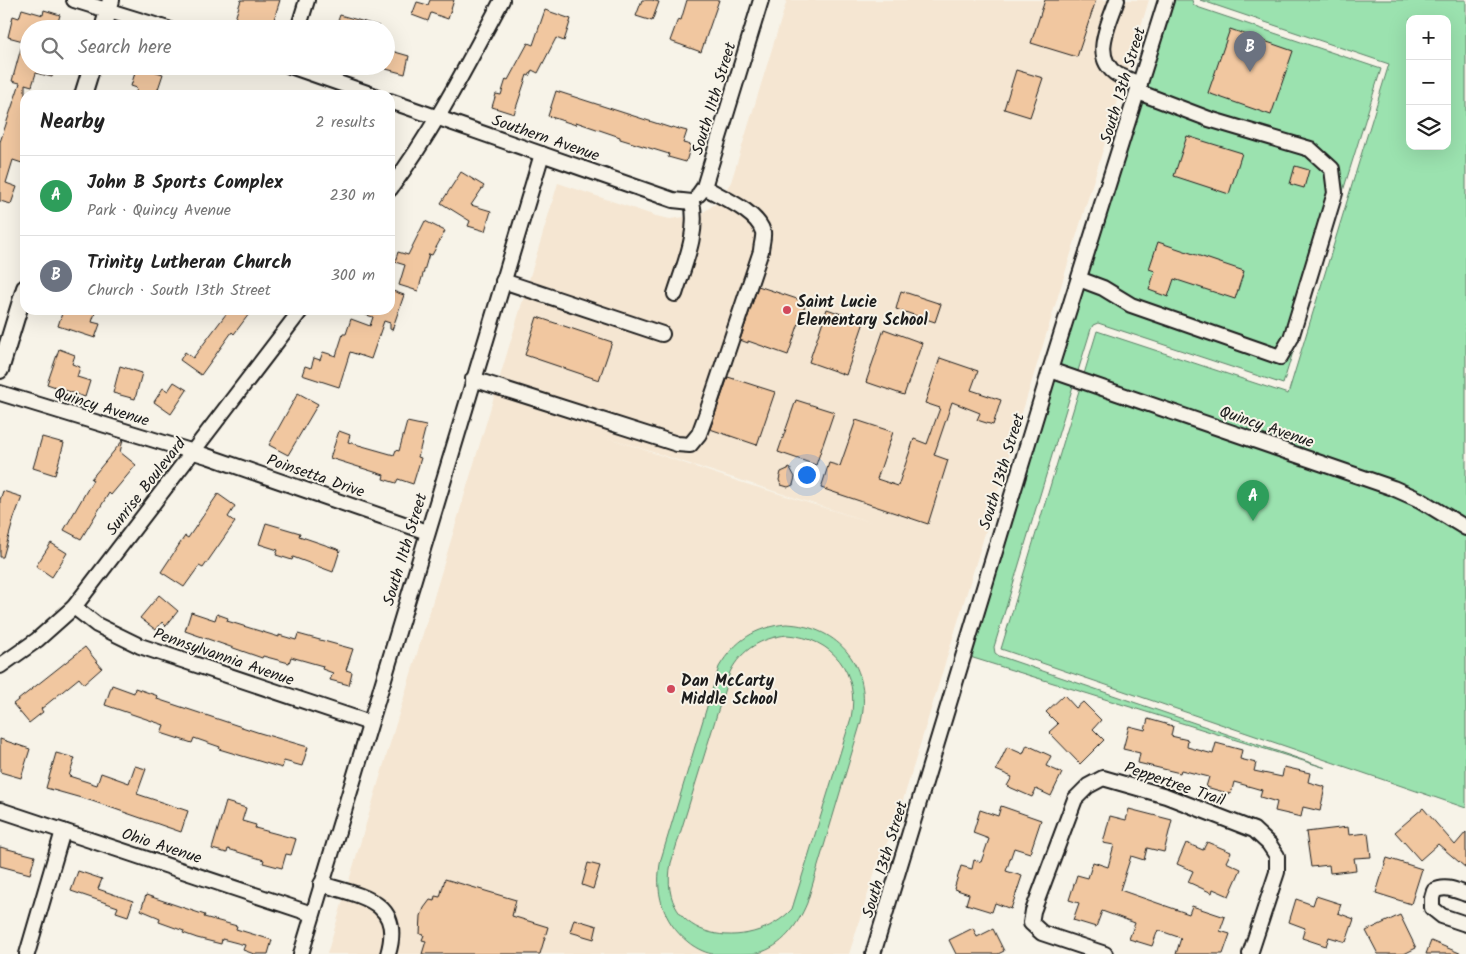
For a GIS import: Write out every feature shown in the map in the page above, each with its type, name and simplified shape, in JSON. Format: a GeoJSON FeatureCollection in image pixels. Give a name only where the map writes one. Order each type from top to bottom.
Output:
{"type":"FeatureCollection","features":[{"type":"Feature","properties":{"kind":"main road"},"geometry":{"type":"LineString","coordinates":[[106,20],[110,5]]}},
{"type":"Feature","properties":{"kind":"main road"},"geometry":{"type":"LineString","coordinates":[[85,90],[89,75]]}},
{"type":"Feature","properties":{"kind":"main road"},"geometry":{"type":"LineString","coordinates":[[0,370],[20,304]]}},
{"type":"Feature","properties":{"kind":"street"},"geometry":{"type":"LineString","coordinates":[[74,0],[110,5],[146,20]]}},
{"type":"Feature","properties":{"kind":"street"},"geometry":{"type":"LineString","coordinates":[[301,20],[307,0]]}},
{"type":"Feature","properties":{"kind":"street"},"geometry":{"type":"LineString","coordinates":[[395,182],[438,118],[502,0]]}},
{"type":"Feature","properties":{"kind":"street","name":"South 11th Street"},"geometry":{"type":"LineString","coordinates":[[692,202],[704,187],[761,0]]}},
{"type":"Feature","properties":{"kind":"street"},"geometry":{"type":"LineString","coordinates":[[1079,279],[1103,288],[1131,305],[1280,357],[1291,338],[1335,193],[1332,169],[1310,149],[1209,118],[1139,88],[1117,74],[1108,66],[1103,57],[1102,48],[1117,0]]}},
{"type":"Feature","properties":{"kind":"street","name":"South 13th Street"},"geometry":{"type":"LineString","coordinates":[[873,954],[1050,370],[1166,0]]}},
{"type":"Feature","properties":{"kind":"street"},"geometry":{"type":"LineString","coordinates":[[316,75],[359,90]]}},
{"type":"Feature","properties":{"kind":"street","name":"Southern Avenue"},"geometry":{"type":"LineString","coordinates":[[395,103],[673,200],[692,202]]}},
{"type":"Feature","properties":{"kind":"street","name":"South 11th Street"},"geometry":{"type":"LineString","coordinates":[[301,954],[542,154]]}},
{"type":"Feature","properties":{"kind":"street"},"geometry":{"type":"LineString","coordinates":[[474,379],[678,444],[690,445],[699,434],[706,415],[761,252],[763,233],[757,219],[704,187]]}},
{"type":"Feature","properties":{"kind":"street"},"geometry":{"type":"LineString","coordinates":[[675,294],[694,229],[692,202]]}},
{"type":"Feature","properties":{"kind":"street"},"geometry":{"type":"LineString","coordinates":[[503,281],[662,334]]}},
{"type":"Feature","properties":{"kind":"street","name":"Sunrise Boulevard"},"geometry":{"type":"LineString","coordinates":[[0,666],[37,640],[74,607],[194,452],[296,315]]}},
{"type":"Feature","properties":{"kind":"street","name":"Quincy Avenue"},"geometry":{"type":"LineString","coordinates":[[1050,370],[1393,488],[1420,500],[1466,528]]}},
{"type":"Feature","properties":{"kind":"street","name":"Quincy Avenue"},"geometry":{"type":"LineString","coordinates":[[0,393],[194,452]]}},
{"type":"Feature","properties":{"kind":"street","name":"Poinsetta Drive"},"geometry":{"type":"LineString","coordinates":[[194,452],[427,532]]}},
{"type":"Feature","properties":{"kind":"street","name":"Pennsylvannia Avenue"},"geometry":{"type":"LineString","coordinates":[[74,607],[97,625],[140,646],[370,723]]}},
{"type":"Feature","properties":{"kind":"street","name":"Peppertree Trail"},"geometry":{"type":"LineString","coordinates":[[1105,954],[1042,932],[1031,923],[1033,911],[1075,798],[1088,786],[1103,778],[1166,796],[1254,830],[1269,844],[1277,856],[1277,872],[1250,954]]}},
{"type":"Feature","properties":{"kind":"street","name":"Ohio Avenue"},"geometry":{"type":"LineString","coordinates":[[0,810],[312,914]]}},
{"type":"Feature","properties":{"kind":"street"},"geometry":{"type":"LineString","coordinates":[[27,954],[63,831]]}},
{"type":"Feature","properties":{"kind":"street"},"geometry":{"type":"LineString","coordinates":[[321,884],[375,902],[388,914],[392,928],[392,942],[388,954]]}},
{"type":"Feature","properties":{"kind":"street"},"geometry":{"type":"LineString","coordinates":[[1466,894],[1452,889],[1439,888],[1434,891],[1432,898],[1432,908],[1442,916],[1466,924]]}},
{"type":"Feature","properties":{"kind":"shaded area"},"geometry":{"type":"Polygon","coordinates":[[[787,0],[1149,0],[896,823],[877,865],[849,954],[327,954],[558,183],[670,219],[699,215],[718,202],[731,182],[787,0]],[[600,435],[737,481],[873,523],[600,435]]]}},
{"type":"Feature","properties":{"kind":"green space"},"geometry":{"type":"Polygon","coordinates":[[[1174,0],[1192,0],[1193,4],[1197,7],[1381,69],[1283,384],[1098,323],[1093,325],[1091,329],[1078,371],[1059,365],[1174,0]]]}},
{"type":"Feature","properties":{"kind":"green space"},"geometry":{"type":"Polygon","coordinates":[[[1200,0],[1466,0],[1466,808],[1001,649],[1097,331],[1288,394],[1389,64],[1200,0]]]}},
{"type":"Feature","properties":{"kind":"green space"},"geometry":{"type":"Polygon","coordinates":[[[1055,380],[1073,386],[994,647],[995,653],[999,656],[1326,768],[970,657],[1055,380]]]}},
{"type":"Feature","properties":{"kind":"green space"},"geometry":{"type":"Polygon","coordinates":[[[786,624],[805,627],[822,633],[837,642],[848,654],[857,668],[862,684],[861,722],[807,903],[794,927],[775,946],[758,953],[712,954],[688,942],[679,934],[666,915],[662,905],[659,883],[661,859],[719,667],[732,649],[747,636],[786,624]],[[787,635],[761,642],[746,651],[730,672],[671,863],[670,890],[677,910],[691,924],[710,932],[731,935],[754,932],[774,923],[792,909],[851,718],[853,702],[847,673],[840,661],[818,643],[787,635]]]}},
{"type":"Feature","properties":{"kind":"building"},"geometry":{"type":"Polygon","coordinates":[[[241,0],[280,0],[274,20],[235,20],[241,0]]]}},
{"type":"Feature","properties":{"kind":"building"},"geometry":{"type":"Polygon","coordinates":[[[430,0],[454,0],[448,19],[431,13],[428,21],[412,15],[417,2],[428,5],[430,0]]]}},
{"type":"Feature","properties":{"kind":"building"},"geometry":{"type":"Polygon","coordinates":[[[642,0],[659,2],[652,21],[636,16],[642,0]]]}},
{"type":"Feature","properties":{"kind":"building"},"geometry":{"type":"Polygon","coordinates":[[[687,0],[719,0],[701,52],[670,41],[678,19],[681,20],[687,0]]]}},
{"type":"Feature","properties":{"kind":"building"},"geometry":{"type":"Polygon","coordinates":[[[1045,0],[1096,0],[1077,57],[1031,43],[1045,0]]]}},
{"type":"Feature","properties":{"kind":"building"},"geometry":{"type":"Polygon","coordinates":[[[22,9],[43,15],[44,10],[60,15],[59,20],[20,20],[20,40],[8,37],[13,16],[19,18],[22,9]]]}},
{"type":"Feature","properties":{"kind":"building"},"geometry":{"type":"Polygon","coordinates":[[[545,10],[571,19],[564,41],[556,38],[538,73],[532,70],[529,76],[527,75],[514,114],[492,107],[496,94],[501,95],[506,79],[508,80],[528,43],[533,45],[545,10]]]}},
{"type":"Feature","properties":{"kind":"building"},"geometry":{"type":"Polygon","coordinates":[[[340,15],[358,20],[338,20],[340,15]]]}},
{"type":"Feature","properties":{"kind":"building"},"geometry":{"type":"Polygon","coordinates":[[[1230,29],[1293,51],[1271,115],[1208,93],[1230,29]]]}},
{"type":"Feature","properties":{"kind":"building"},"geometry":{"type":"Polygon","coordinates":[[[20,52],[20,75],[35,75],[32,86],[25,84],[25,90],[20,90],[20,162],[13,160],[6,183],[17,187],[11,204],[0,201],[0,142],[20,83],[12,81],[20,52]]]}},
{"type":"Feature","properties":{"kind":"building"},"geometry":{"type":"Polygon","coordinates":[[[395,52],[409,56],[405,74],[395,71],[395,52]]]}},
{"type":"Feature","properties":{"kind":"building"},"geometry":{"type":"Polygon","coordinates":[[[1016,70],[1043,78],[1030,117],[1004,109],[1016,70]]]}},
{"type":"Feature","properties":{"kind":"building"},"geometry":{"type":"Polygon","coordinates":[[[134,75],[163,75],[158,90],[136,90],[137,88],[131,86],[134,75]]]}},
{"type":"Feature","properties":{"kind":"building"},"geometry":{"type":"Polygon","coordinates":[[[556,91],[671,128],[687,131],[683,143],[691,145],[686,162],[668,157],[669,154],[620,139],[620,137],[576,122],[576,125],[548,116],[556,91]]]}},
{"type":"Feature","properties":{"kind":"building"},"geometry":{"type":"Polygon","coordinates":[[[1187,136],[1242,153],[1229,194],[1174,176],[1187,136]]]}},
{"type":"Feature","properties":{"kind":"building"},"geometry":{"type":"Polygon","coordinates":[[[1295,166],[1309,170],[1304,188],[1290,184],[1295,166]]]}},
{"type":"Feature","properties":{"kind":"building"},"geometry":{"type":"Polygon","coordinates":[[[461,172],[484,186],[471,205],[491,211],[485,231],[468,226],[470,221],[441,203],[461,172]]]}},
{"type":"Feature","properties":{"kind":"building"},"geometry":{"type":"Polygon","coordinates":[[[425,221],[445,231],[432,255],[429,254],[418,291],[399,285],[405,265],[395,262],[398,252],[408,255],[425,221]]]}},
{"type":"Feature","properties":{"kind":"building"},"geometry":{"type":"Polygon","coordinates":[[[1158,242],[1244,271],[1235,299],[1174,279],[1168,297],[1149,290],[1155,271],[1149,269],[1158,242]]]}},
{"type":"Feature","properties":{"kind":"building"},"geometry":{"type":"Polygon","coordinates":[[[758,286],[806,302],[788,355],[740,340],[758,286]]]}},
{"type":"Feature","properties":{"kind":"building"},"geometry":{"type":"Polygon","coordinates":[[[901,291],[941,304],[935,322],[896,309],[901,291]]]}},
{"type":"Feature","properties":{"kind":"building"},"geometry":{"type":"Polygon","coordinates":[[[395,292],[404,295],[392,330],[390,329],[390,323],[384,321],[371,359],[350,352],[339,387],[302,375],[305,366],[311,368],[314,358],[320,360],[323,352],[336,356],[343,334],[346,334],[351,319],[370,326],[373,317],[367,315],[395,315],[395,292]]]}},
{"type":"Feature","properties":{"kind":"building"},"geometry":{"type":"Polygon","coordinates":[[[827,309],[864,322],[846,375],[809,362],[827,309]]]}},
{"type":"Feature","properties":{"kind":"building"},"geometry":{"type":"Polygon","coordinates":[[[61,315],[94,315],[92,322],[100,324],[95,338],[58,326],[61,315]]]}},
{"type":"Feature","properties":{"kind":"building"},"geometry":{"type":"Polygon","coordinates":[[[225,315],[248,315],[234,334],[232,332],[201,375],[180,360],[185,352],[193,358],[225,315]]]}},
{"type":"Feature","properties":{"kind":"building"},"geometry":{"type":"Polygon","coordinates":[[[537,317],[612,342],[599,380],[525,355],[537,317]]]}},
{"type":"Feature","properties":{"kind":"building"},"geometry":{"type":"Polygon","coordinates":[[[884,329],[922,343],[904,395],[866,382],[884,329]]]}},
{"type":"Feature","properties":{"kind":"building"},"geometry":{"type":"Polygon","coordinates":[[[59,349],[75,355],[72,364],[80,367],[77,377],[90,381],[85,397],[47,384],[59,349]]]}},
{"type":"Feature","properties":{"kind":"building"},"geometry":{"type":"Polygon","coordinates":[[[940,358],[978,371],[971,390],[1001,400],[993,425],[977,420],[980,413],[952,402],[934,455],[948,460],[928,524],[821,488],[829,463],[840,466],[856,420],[893,432],[877,479],[898,486],[914,439],[927,444],[940,408],[925,403],[940,358]]]}},
{"type":"Feature","properties":{"kind":"building"},"geometry":{"type":"Polygon","coordinates":[[[120,366],[142,373],[135,399],[113,393],[120,366]]]}},
{"type":"Feature","properties":{"kind":"building"},"geometry":{"type":"Polygon","coordinates":[[[728,377],[775,392],[757,445],[710,429],[728,377]]]}},
{"type":"Feature","properties":{"kind":"building"},"geometry":{"type":"Polygon","coordinates":[[[174,382],[187,390],[171,414],[154,402],[163,388],[168,391],[174,382]]]}},
{"type":"Feature","properties":{"kind":"building"},"geometry":{"type":"Polygon","coordinates":[[[298,393],[318,404],[288,455],[269,445],[298,393]]]}},
{"type":"Feature","properties":{"kind":"building"},"geometry":{"type":"Polygon","coordinates":[[[796,400],[834,412],[816,465],[778,452],[796,400]]]}},
{"type":"Feature","properties":{"kind":"building"},"geometry":{"type":"Polygon","coordinates":[[[407,422],[426,426],[418,457],[421,458],[413,484],[398,479],[396,483],[383,479],[384,475],[330,458],[339,431],[350,435],[348,442],[394,455],[396,450],[399,451],[407,422]]]}},
{"type":"Feature","properties":{"kind":"building"},"geometry":{"type":"Polygon","coordinates":[[[42,437],[64,443],[55,475],[33,468],[42,437]]]}},
{"type":"Feature","properties":{"kind":"building"},"geometry":{"type":"Polygon","coordinates":[[[123,440],[120,452],[136,465],[111,495],[109,493],[81,539],[64,530],[93,480],[91,479],[123,440]]]}},
{"type":"Feature","properties":{"kind":"building"},"geometry":{"type":"Polygon","coordinates":[[[790,468],[795,477],[793,485],[788,487],[781,485],[779,480],[781,472],[790,468]]]}},
{"type":"Feature","properties":{"kind":"building"},"geometry":{"type":"Polygon","coordinates":[[[3,491],[22,497],[3,557],[0,557],[0,500],[3,491]]]}},
{"type":"Feature","properties":{"kind":"building"},"geometry":{"type":"Polygon","coordinates":[[[218,494],[235,506],[228,517],[235,522],[203,568],[199,566],[184,587],[161,572],[185,536],[188,538],[218,494]]]}},
{"type":"Feature","properties":{"kind":"building"},"geometry":{"type":"Polygon","coordinates":[[[266,523],[300,533],[299,536],[340,550],[333,572],[293,557],[292,560],[276,555],[278,550],[259,544],[266,523]]]}},
{"type":"Feature","properties":{"kind":"building"},"geometry":{"type":"Polygon","coordinates":[[[51,543],[67,553],[52,577],[36,566],[51,543]]]}},
{"type":"Feature","properties":{"kind":"building"},"geometry":{"type":"Polygon","coordinates":[[[159,595],[178,611],[166,626],[162,622],[156,630],[140,618],[159,595]]]}},
{"type":"Feature","properties":{"kind":"building"},"geometry":{"type":"Polygon","coordinates":[[[191,612],[215,620],[217,614],[228,618],[227,621],[279,637],[279,635],[296,640],[298,634],[353,649],[346,670],[352,672],[349,685],[330,680],[333,673],[322,669],[323,666],[291,657],[289,663],[263,656],[262,658],[185,631],[191,612]]]}},
{"type":"Feature","properties":{"kind":"building"},"geometry":{"type":"Polygon","coordinates":[[[85,647],[102,668],[84,684],[79,678],[41,709],[43,712],[29,723],[13,704],[85,647]]]}},
{"type":"Feature","properties":{"kind":"building"},"geometry":{"type":"Polygon","coordinates":[[[112,685],[134,693],[135,688],[158,696],[157,699],[308,747],[302,766],[284,761],[282,768],[219,749],[220,747],[194,738],[192,743],[161,733],[164,725],[105,705],[112,685]]]}},
{"type":"Feature","properties":{"kind":"building"},"geometry":{"type":"Polygon","coordinates":[[[1064,695],[1076,708],[1083,702],[1101,720],[1093,729],[1104,740],[1080,764],[1049,732],[1058,724],[1046,712],[1064,695]]]}},
{"type":"Feature","properties":{"kind":"building"},"geometry":{"type":"Polygon","coordinates":[[[1148,719],[1173,726],[1171,736],[1188,740],[1187,747],[1213,754],[1216,743],[1242,750],[1240,759],[1256,763],[1254,771],[1282,777],[1284,767],[1310,773],[1308,782],[1325,787],[1320,811],[1303,807],[1301,817],[1275,811],[1277,802],[1260,797],[1262,790],[1234,782],[1231,794],[1206,787],[1209,777],[1181,770],[1180,773],[1138,763],[1140,753],[1123,749],[1129,726],[1145,730],[1148,719]]]}},
{"type":"Feature","properties":{"kind":"building"},"geometry":{"type":"Polygon","coordinates":[[[0,739],[30,749],[21,778],[0,772],[0,739]]]}},
{"type":"Feature","properties":{"kind":"building"},"geometry":{"type":"Polygon","coordinates":[[[1027,745],[1051,756],[1046,766],[1062,773],[1051,796],[1036,789],[1032,797],[1007,786],[1012,777],[996,770],[1007,747],[1023,754],[1027,745]]]}},
{"type":"Feature","properties":{"kind":"building"},"geometry":{"type":"Polygon","coordinates":[[[56,753],[75,758],[69,776],[97,785],[101,773],[129,783],[135,766],[146,769],[137,794],[188,811],[181,832],[92,801],[46,788],[56,753]]]}},
{"type":"Feature","properties":{"kind":"building"},"geometry":{"type":"Polygon","coordinates":[[[226,802],[246,808],[242,821],[256,825],[255,828],[296,839],[291,855],[286,854],[282,868],[263,863],[264,860],[228,849],[227,853],[212,849],[226,802]]]}},
{"type":"Feature","properties":{"kind":"building"},"geometry":{"type":"Polygon","coordinates":[[[1001,806],[1041,820],[1030,853],[1014,848],[1006,871],[1022,876],[1011,909],[995,903],[992,912],[966,904],[969,894],[954,889],[961,866],[972,869],[974,860],[981,862],[989,839],[973,833],[980,810],[998,816],[1001,806]]]}},
{"type":"Feature","properties":{"kind":"building"},"geometry":{"type":"Polygon","coordinates":[[[1423,808],[1455,845],[1466,832],[1466,868],[1438,844],[1420,860],[1395,832],[1423,808]]]}},
{"type":"Feature","properties":{"kind":"building"},"geometry":{"type":"Polygon","coordinates":[[[1129,809],[1172,820],[1164,852],[1147,848],[1144,860],[1131,856],[1120,890],[1189,914],[1192,906],[1225,917],[1220,931],[1230,934],[1223,954],[1176,954],[1181,938],[1158,930],[1152,946],[1129,939],[1135,923],[1102,911],[1096,927],[1073,920],[1079,903],[1069,900],[1077,875],[1088,878],[1093,862],[1108,867],[1114,845],[1103,843],[1110,816],[1126,820],[1129,809]]]}},
{"type":"Feature","properties":{"kind":"building"},"geometry":{"type":"Polygon","coordinates":[[[1348,827],[1349,835],[1368,833],[1371,857],[1354,858],[1356,870],[1330,873],[1329,865],[1311,867],[1306,832],[1348,827]]]}},
{"type":"Feature","properties":{"kind":"building"},"geometry":{"type":"Polygon","coordinates":[[[1207,842],[1231,852],[1226,862],[1241,869],[1229,896],[1213,889],[1212,893],[1188,882],[1193,871],[1177,864],[1186,843],[1203,850],[1207,842]]]}},
{"type":"Feature","properties":{"kind":"building"},"geometry":{"type":"Polygon","coordinates":[[[0,847],[35,856],[30,874],[0,866],[0,847]]]}},
{"type":"Feature","properties":{"kind":"building"},"geometry":{"type":"Polygon","coordinates":[[[1387,858],[1422,869],[1411,904],[1376,893],[1387,858]]]}},
{"type":"Feature","properties":{"kind":"building"},"geometry":{"type":"Polygon","coordinates":[[[588,863],[600,866],[593,889],[582,885],[588,863]]]}},
{"type":"Feature","properties":{"kind":"building"},"geometry":{"type":"Polygon","coordinates":[[[78,871],[102,879],[98,889],[133,901],[128,916],[116,912],[118,907],[71,891],[78,871]]]}},
{"type":"Feature","properties":{"kind":"building"},"geometry":{"type":"Polygon","coordinates":[[[445,879],[516,900],[512,916],[548,927],[540,954],[422,954],[426,941],[422,940],[424,935],[420,934],[421,916],[430,900],[434,901],[435,896],[440,897],[445,879]]]}},
{"type":"Feature","properties":{"kind":"building"},"geometry":{"type":"Polygon","coordinates":[[[146,895],[205,915],[204,917],[237,926],[236,929],[272,940],[268,954],[254,954],[243,950],[245,945],[222,939],[221,944],[197,938],[159,922],[160,918],[141,910],[146,895]]]}},
{"type":"Feature","properties":{"kind":"building"},"geometry":{"type":"Polygon","coordinates":[[[1316,896],[1341,904],[1338,913],[1354,919],[1346,942],[1329,937],[1326,946],[1302,938],[1305,928],[1289,922],[1296,899],[1313,905],[1316,896]]]}},
{"type":"Feature","properties":{"kind":"building"},"geometry":{"type":"Polygon","coordinates":[[[1400,915],[1416,948],[1404,954],[1378,954],[1366,931],[1400,915]]]}},
{"type":"Feature","properties":{"kind":"building"},"geometry":{"type":"Polygon","coordinates":[[[574,919],[597,926],[594,939],[570,932],[574,919]]]}},
{"type":"Feature","properties":{"kind":"building"},"geometry":{"type":"Polygon","coordinates":[[[973,928],[977,937],[993,929],[1004,951],[998,954],[956,954],[949,940],[973,928]]]}},
{"type":"Feature","properties":{"kind":"building"},"geometry":{"type":"Polygon","coordinates":[[[1431,941],[1462,954],[1426,954],[1431,941]]]}},
{"type":"Feature","properties":{"kind":"place","name":"Trinity Lutheran Church"},"geometry":{"type":"Point","coordinates":[1250,72]}},
{"type":"Feature","properties":{"kind":"place","name":"Saint Lucie Elementary School"},"geometry":{"type":"Point","coordinates":[787,310]}},
{"type":"Feature","properties":{"kind":"place","name":"John B Sports Complex"},"geometry":{"type":"Point","coordinates":[1253,521]}},
{"type":"Feature","properties":{"kind":"place","name":"Dan McCarty Middle School"},"geometry":{"type":"Point","coordinates":[671,689]}}]}
